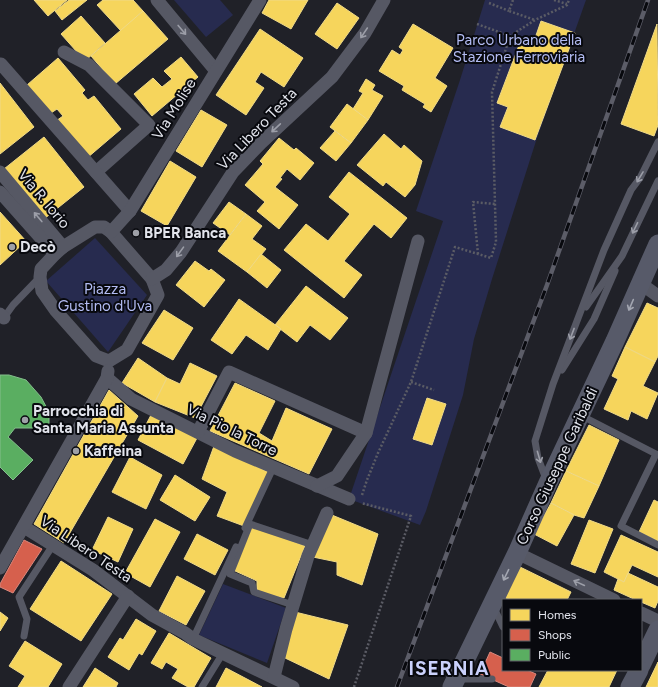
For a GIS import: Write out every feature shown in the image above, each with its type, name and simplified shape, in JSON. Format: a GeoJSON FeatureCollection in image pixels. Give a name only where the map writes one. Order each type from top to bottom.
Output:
{"type":"FeatureCollection","features":[{"type":"Feature","properties":{"kind":"main road","name":"Corso Giuseppe Garibaldi"},"geometry":{"type":"LineString","coordinates":[[454,683],[517,553],[658,244]]}},
{"type":"Feature","properties":{"kind":"main road"},"geometry":{"type":"LineString","coordinates":[[642,663],[658,630]]}},
{"type":"Feature","properties":{"kind":"main road"},"geometry":{"type":"LineString","coordinates":[[630,687],[638,671]]}},
{"type":"Feature","properties":{"kind":"street"},"geometry":{"type":"LineString","coordinates":[[157,0],[216,70]]}},
{"type":"Feature","properties":{"kind":"street","name":"Via Molise"},"geometry":{"type":"LineString","coordinates":[[111,232],[130,211],[260,0]]}},
{"type":"Feature","properties":{"kind":"street","name":"Via Libero Testa"},"geometry":{"type":"LineString","coordinates":[[152,279],[166,270],[171,264],[233,172],[261,143],[332,77],[365,33],[384,0]]}},
{"type":"Feature","properties":{"kind":"street"},"geometry":{"type":"LineString","coordinates":[[64,52],[89,65],[149,125],[96,172]]}},
{"type":"Feature","properties":{"kind":"street"},"geometry":{"type":"LineString","coordinates":[[3,62],[130,211]]}},
{"type":"Feature","properties":{"kind":"street","name":"Via R. Iorio"},"geometry":{"type":"LineString","coordinates":[[0,172],[59,250]]}},
{"type":"Feature","properties":{"kind":"street","name":"Via R. Iorio"},"geometry":{"type":"LineString","coordinates":[[0,192],[59,250]]}},
{"type":"Feature","properties":{"kind":"street"},"geometry":{"type":"LineString","coordinates":[[95,227],[104,227],[111,232],[152,279],[158,295],[152,308],[127,350],[109,361],[96,356],[56,311],[42,291],[40,277],[41,269],[59,250],[95,227]]}},
{"type":"Feature","properties":{"kind":"street"},"geometry":{"type":"LineString","coordinates":[[316,486],[337,476],[366,433],[418,241]]}},
{"type":"Feature","properties":{"kind":"street"},"geometry":{"type":"LineString","coordinates":[[640,283],[658,296]]}},
{"type":"Feature","properties":{"kind":"street","name":"Via Libero Testa"},"geometry":{"type":"LineString","coordinates":[[109,361],[107,378],[24,527],[93,570],[152,615],[193,638],[284,684]]}},
{"type":"Feature","properties":{"kind":"street"},"geometry":{"type":"LineString","coordinates":[[198,432],[229,372],[366,433]]}},
{"type":"Feature","properties":{"kind":"street","name":"Via Pio la Torre"},"geometry":{"type":"LineString","coordinates":[[107,378],[131,399],[273,468],[349,499]]}},
{"type":"Feature","properties":{"kind":"street"},"geometry":{"type":"LineString","coordinates":[[284,684],[293,605],[308,556],[327,513]]}},
{"type":"Feature","properties":{"kind":"street"},"geometry":{"type":"LineString","coordinates":[[0,568],[24,527]]}},
{"type":"Feature","properties":{"kind":"street"},"geometry":{"type":"LineString","coordinates":[[517,553],[612,599]]}},
{"type":"Feature","properties":{"kind":"street"},"geometry":{"type":"LineString","coordinates":[[69,687],[128,596]]}},
{"type":"Feature","properties":{"kind":"street"},"geometry":{"type":"LineString","coordinates":[[642,613],[658,621]]}},
{"type":"Feature","properties":{"kind":"lane"},"geometry":{"type":"LineString","coordinates":[[548,483],[538,458],[535,441],[553,384],[604,250],[631,190],[640,178],[658,142]]}},
{"type":"Feature","properties":{"kind":"lane"},"geometry":{"type":"LineString","coordinates":[[553,384],[594,319],[658,181]]}},
{"type":"Feature","properties":{"kind":"lane"},"geometry":{"type":"LineString","coordinates":[[579,317],[622,256]]}},
{"type":"Feature","properties":{"kind":"lane"},"geometry":{"type":"LineString","coordinates":[[1,318],[40,277]]}},
{"type":"Feature","properties":{"kind":"lane"},"geometry":{"type":"LineString","coordinates":[[580,415],[656,454],[621,526],[658,545]]}},
{"type":"Feature","properties":{"kind":"lane"},"geometry":{"type":"LineString","coordinates":[[193,638],[273,468]]}},
{"type":"Feature","properties":{"kind":"lane"},"geometry":{"type":"LineString","coordinates":[[293,605],[254,592],[252,583],[230,574],[250,524],[313,545]]}},
{"type":"Feature","properties":{"kind":"lane"},"geometry":{"type":"LineString","coordinates":[[24,636],[27,619],[19,597],[53,545]]}},
{"type":"Feature","properties":{"kind":"lane"},"geometry":{"type":"LineString","coordinates":[[492,604],[502,625]]}},
{"type":"Feature","properties":{"kind":"lane"},"geometry":{"type":"LineString","coordinates":[[202,687],[223,653]]}},
{"type":"Feature","properties":{"kind":"lane"},"geometry":{"type":"LineString","coordinates":[[454,683],[492,680]]}},
{"type":"Feature","properties":{"kind":"path"},"geometry":{"type":"LineString","coordinates":[[509,11],[513,0]]}},
{"type":"Feature","properties":{"kind":"path"},"geometry":{"type":"LineString","coordinates":[[554,0],[567,4]]}},
{"type":"Feature","properties":{"kind":"path"},"geometry":{"type":"LineString","coordinates":[[354,687],[411,516],[360,502],[366,480],[411,382],[455,247],[491,258],[496,242],[492,92],[510,36],[535,20],[567,4],[569,0]]}},
{"type":"Feature","properties":{"kind":"path"},"geometry":{"type":"LineString","coordinates":[[489,3],[535,20]]}},
{"type":"Feature","properties":{"kind":"path"},"geometry":{"type":"LineString","coordinates":[[477,24],[510,36]]}},
{"type":"Feature","properties":{"kind":"path"},"geometry":{"type":"LineString","coordinates":[[478,254],[473,202],[495,204]]}},
{"type":"Feature","properties":{"kind":"path"},"geometry":{"type":"LineString","coordinates":[[411,382],[434,390]]}},
{"type":"Feature","properties":{"kind":"green space"},"geometry":{"type":"Polygon","coordinates":[[[174,0],[220,0],[233,15],[206,37],[174,0]]]}},
{"type":"Feature","properties":{"kind":"green space","name":"Parco Urbano della Stazione Ferroviaria"},"geometry":{"type":"Polygon","coordinates":[[[485,0],[586,0],[536,141],[492,279],[474,339],[463,395],[426,511],[420,525],[349,499],[443,221],[416,211],[485,0]]]}},
{"type":"Feature","properties":{"kind":"green space","name":"Piazza Gustino d'Uva"},"geometry":{"type":"Polygon","coordinates":[[[95,238],[147,295],[108,352],[46,281],[95,238]]]}},
{"type":"Feature","properties":{"kind":"green space"},"geometry":{"type":"Polygon","coordinates":[[[223,584],[286,608],[267,663],[199,635],[223,584]]]}},
{"type":"Feature","properties":{"kind":"building: Homes"},"geometry":{"type":"Polygon","coordinates":[[[34,0],[67,0],[48,16],[34,0]]]}},
{"type":"Feature","properties":{"kind":"building: Homes"},"geometry":{"type":"Polygon","coordinates":[[[69,0],[87,0],[62,20],[55,11],[69,0]]]}},
{"type":"Feature","properties":{"kind":"building: Homes"},"geometry":{"type":"Polygon","coordinates":[[[103,0],[133,0],[143,11],[121,31],[97,5],[103,0]]]}},
{"type":"Feature","properties":{"kind":"building: Homes"},"geometry":{"type":"Polygon","coordinates":[[[269,0],[308,0],[291,29],[262,13],[269,0]]]}},
{"type":"Feature","properties":{"kind":"building: Homes"},"geometry":{"type":"Polygon","coordinates":[[[337,3],[359,18],[337,49],[315,34],[337,3]]]}},
{"type":"Feature","properties":{"kind":"building: Homes"},"geometry":{"type":"Polygon","coordinates":[[[143,11],[168,39],[115,84],[91,56],[143,11]]]}},
{"type":"Feature","properties":{"kind":"building: Homes"},"geometry":{"type":"Polygon","coordinates":[[[81,16],[105,43],[85,61],[61,34],[81,16]]]}},
{"type":"Feature","properties":{"kind":"building: Homes"},"geometry":{"type":"Polygon","coordinates":[[[541,21],[575,33],[535,140],[500,127],[508,107],[497,103],[521,40],[533,44],[541,21]]]}},
{"type":"Feature","properties":{"kind":"building: Homes"},"geometry":{"type":"Polygon","coordinates":[[[413,24],[453,48],[435,78],[447,86],[431,112],[423,107],[425,104],[402,90],[404,86],[379,71],[392,50],[400,55],[403,50],[399,47],[413,24]]]}},
{"type":"Feature","properties":{"kind":"building: Homes"},"geometry":{"type":"Polygon","coordinates":[[[657,24],[658,125],[654,136],[621,124],[657,24]]]}},
{"type":"Feature","properties":{"kind":"building: Homes"},"geometry":{"type":"Polygon","coordinates":[[[260,29],[303,58],[284,87],[261,72],[255,82],[264,88],[246,115],[216,95],[260,29]]]}},
{"type":"Feature","properties":{"kind":"building: Homes"},"geometry":{"type":"Polygon","coordinates":[[[181,57],[198,77],[152,116],[134,94],[153,78],[162,87],[172,79],[164,71],[181,57]]]}},
{"type":"Feature","properties":{"kind":"building: Homes"},"geometry":{"type":"Polygon","coordinates":[[[58,58],[85,90],[82,93],[88,100],[94,96],[121,129],[87,158],[56,121],[63,116],[57,109],[51,113],[27,85],[58,58]]]}},
{"type":"Feature","properties":{"kind":"building: Homes"},"geometry":{"type":"Polygon","coordinates":[[[366,79],[375,85],[372,90],[383,96],[368,120],[353,109],[363,93],[359,91],[366,79]]]}},
{"type":"Feature","properties":{"kind":"building: Homes"},"geometry":{"type":"Polygon","coordinates":[[[0,83],[34,127],[0,154],[0,83]]]}},
{"type":"Feature","properties":{"kind":"building: Homes"},"geometry":{"type":"Polygon","coordinates":[[[347,104],[368,120],[351,143],[330,127],[347,104]]]}},
{"type":"Feature","properties":{"kind":"building: Homes"},"geometry":{"type":"Polygon","coordinates":[[[201,110],[227,125],[202,167],[176,151],[201,110]]]}},
{"type":"Feature","properties":{"kind":"building: Homes"},"geometry":{"type":"Polygon","coordinates":[[[335,131],[351,143],[336,161],[320,148],[335,131]]]}},
{"type":"Feature","properties":{"kind":"building: Homes"},"geometry":{"type":"Polygon","coordinates":[[[384,134],[401,149],[404,145],[422,161],[415,185],[405,197],[386,182],[383,186],[357,165],[384,134]]]}},
{"type":"Feature","properties":{"kind":"building: Homes"},"geometry":{"type":"Polygon","coordinates":[[[44,137],[84,187],[44,219],[4,169],[44,137]]]}},
{"type":"Feature","properties":{"kind":"building: Homes"},"geometry":{"type":"Polygon","coordinates":[[[279,138],[294,150],[296,148],[314,163],[300,180],[287,169],[280,178],[282,179],[275,187],[298,205],[279,229],[257,211],[265,202],[245,185],[263,164],[260,161],[279,138]]]}},
{"type":"Feature","properties":{"kind":"building: Homes"},"geometry":{"type":"Polygon","coordinates":[[[170,161],[196,177],[167,226],[141,211],[170,161]]]}},
{"type":"Feature","properties":{"kind":"building: Homes"},"geometry":{"type":"Polygon","coordinates":[[[349,172],[407,218],[391,238],[374,224],[344,261],[362,275],[344,298],[284,250],[306,224],[328,241],[350,214],[329,197],[349,172]]]}},
{"type":"Feature","properties":{"kind":"building: Homes"},"geometry":{"type":"Polygon","coordinates":[[[229,202],[246,214],[230,235],[213,223],[229,202]]]}},
{"type":"Feature","properties":{"kind":"building: Homes"},"geometry":{"type":"Polygon","coordinates":[[[0,212],[26,241],[0,265],[0,212]]]}},
{"type":"Feature","properties":{"kind":"building: Homes"},"geometry":{"type":"Polygon","coordinates":[[[246,214],[262,226],[252,239],[266,249],[247,272],[218,251],[246,214]]]}},
{"type":"Feature","properties":{"kind":"building: Homes"},"geometry":{"type":"Polygon","coordinates":[[[261,254],[281,270],[267,288],[247,272],[261,254]]]}},
{"type":"Feature","properties":{"kind":"building: Homes"},"geometry":{"type":"Polygon","coordinates":[[[195,261],[209,271],[211,269],[225,280],[204,307],[176,285],[195,261]]]}},
{"type":"Feature","properties":{"kind":"building: Homes"},"geometry":{"type":"Polygon","coordinates":[[[306,286],[348,318],[330,340],[310,325],[297,342],[275,325],[306,286]]]}},
{"type":"Feature","properties":{"kind":"building: Homes"},"geometry":{"type":"Polygon","coordinates":[[[239,299],[281,329],[268,350],[246,335],[232,354],[211,340],[239,299]]]}},
{"type":"Feature","properties":{"kind":"building: Homes"},"geometry":{"type":"Polygon","coordinates":[[[647,303],[658,308],[658,356],[655,362],[625,347],[647,303]]]}},
{"type":"Feature","properties":{"kind":"building: Homes"},"geometry":{"type":"Polygon","coordinates":[[[164,310],[193,328],[173,360],[142,343],[164,310]]]}},
{"type":"Feature","properties":{"kind":"building: Homes"},"geometry":{"type":"Polygon","coordinates":[[[625,347],[655,362],[643,386],[658,393],[647,419],[631,411],[628,420],[604,409],[618,379],[612,376],[625,347]]]}},
{"type":"Feature","properties":{"kind":"building: Homes"},"geometry":{"type":"Polygon","coordinates":[[[138,358],[167,378],[155,402],[122,383],[138,358]]]}},
{"type":"Feature","properties":{"kind":"building: Homes"},"geometry":{"type":"Polygon","coordinates":[[[190,363],[217,376],[195,418],[155,402],[167,378],[180,384],[190,363]]]}},
{"type":"Feature","properties":{"kind":"building: Homes"},"geometry":{"type":"Polygon","coordinates":[[[235,383],[275,401],[259,433],[272,441],[286,408],[332,429],[309,474],[210,431],[235,383]]]}},
{"type":"Feature","properties":{"kind":"building: Homes"},"geometry":{"type":"Polygon","coordinates":[[[109,390],[138,416],[64,543],[34,524],[109,390]]]}},
{"type":"Feature","properties":{"kind":"building: Homes"},"geometry":{"type":"Polygon","coordinates":[[[427,398],[446,404],[432,445],[413,439],[427,398]]]}},
{"type":"Feature","properties":{"kind":"building: Homes"},"geometry":{"type":"Polygon","coordinates":[[[151,415],[197,438],[183,464],[138,440],[151,415]]]}},
{"type":"Feature","properties":{"kind":"building: Homes"},"geometry":{"type":"Polygon","coordinates":[[[589,425],[619,440],[599,486],[566,471],[589,425]]]}},
{"type":"Feature","properties":{"kind":"building: Homes"},"geometry":{"type":"Polygon","coordinates":[[[214,446],[270,473],[244,526],[217,516],[227,492],[202,479],[214,446]]]}},
{"type":"Feature","properties":{"kind":"building: Homes"},"geometry":{"type":"Polygon","coordinates":[[[130,457],[162,475],[146,509],[112,492],[130,457]]]}},
{"type":"Feature","properties":{"kind":"building: Homes"},"geometry":{"type":"Polygon","coordinates":[[[566,471],[599,486],[584,518],[574,515],[551,503],[566,471]]]}},
{"type":"Feature","properties":{"kind":"building: Homes"},"geometry":{"type":"Polygon","coordinates":[[[175,475],[210,497],[195,521],[160,500],[175,475]]]}},
{"type":"Feature","properties":{"kind":"building: Homes"},"geometry":{"type":"Polygon","coordinates":[[[654,500],[658,502],[658,541],[639,532],[654,500]]]}},
{"type":"Feature","properties":{"kind":"building: Homes"},"geometry":{"type":"Polygon","coordinates":[[[551,503],[574,515],[557,546],[534,534],[551,503]]]}},
{"type":"Feature","properties":{"kind":"building: Homes"},"geometry":{"type":"Polygon","coordinates":[[[327,513],[378,534],[362,585],[337,575],[337,562],[308,556],[327,513]]]}},
{"type":"Feature","properties":{"kind":"building: Homes"},"geometry":{"type":"Polygon","coordinates":[[[108,517],[133,529],[118,562],[92,550],[108,517]]]}},
{"type":"Feature","properties":{"kind":"building: Homes"},"geometry":{"type":"Polygon","coordinates":[[[155,519],[180,532],[150,587],[125,573],[155,519]]]}},
{"type":"Feature","properties":{"kind":"building: Homes"},"geometry":{"type":"Polygon","coordinates":[[[589,520],[613,529],[595,573],[571,564],[589,520]]]}},
{"type":"Feature","properties":{"kind":"building: Homes"},"geometry":{"type":"Polygon","coordinates":[[[252,526],[305,546],[284,598],[257,592],[257,581],[233,570],[252,526]]]}},
{"type":"Feature","properties":{"kind":"building: Homes"},"geometry":{"type":"Polygon","coordinates":[[[197,534],[228,550],[215,575],[184,559],[197,534]]]}},
{"type":"Feature","properties":{"kind":"building: Homes"},"geometry":{"type":"Polygon","coordinates":[[[621,535],[658,552],[658,577],[632,565],[624,582],[604,572],[621,535]]]}},
{"type":"Feature","properties":{"kind":"building: Homes"},"geometry":{"type":"Polygon","coordinates":[[[61,561],[112,594],[81,641],[30,609],[61,561]]]}},
{"type":"Feature","properties":{"kind":"building: Homes"},"geometry":{"type":"Polygon","coordinates":[[[518,566],[571,592],[568,599],[508,599],[503,597],[518,566]]]}},
{"type":"Feature","properties":{"kind":"building: Homes"},"geometry":{"type":"Polygon","coordinates":[[[628,573],[658,587],[658,601],[655,608],[642,602],[642,599],[634,599],[614,590],[618,579],[624,582],[628,573]]]}},
{"type":"Feature","properties":{"kind":"building: Homes"},"geometry":{"type":"Polygon","coordinates":[[[177,576],[205,591],[186,625],[159,611],[177,576]]]}},
{"type":"Feature","properties":{"kind":"building: Homes"},"geometry":{"type":"Polygon","coordinates":[[[0,612],[8,618],[0,631],[0,612]]]}},
{"type":"Feature","properties":{"kind":"building: Homes"},"geometry":{"type":"Polygon","coordinates":[[[295,612],[348,625],[329,679],[283,657],[295,612]]]}},
{"type":"Feature","properties":{"kind":"building: Homes"},"geometry":{"type":"Polygon","coordinates":[[[136,619],[156,631],[142,655],[139,653],[129,670],[108,657],[120,638],[123,640],[136,619]]]}},
{"type":"Feature","properties":{"kind":"building: Homes"},"geometry":{"type":"Polygon","coordinates":[[[169,633],[211,658],[194,687],[188,687],[172,678],[178,669],[166,662],[162,669],[151,663],[169,633]]]}},
{"type":"Feature","properties":{"kind":"building: Homes"},"geometry":{"type":"Polygon","coordinates":[[[25,641],[62,664],[48,687],[18,687],[25,676],[9,666],[25,641]]]}},
{"type":"Feature","properties":{"kind":"building: Homes"},"geometry":{"type":"Polygon","coordinates":[[[658,662],[658,687],[646,687],[658,662]]]}},
{"type":"Feature","properties":{"kind":"building: Homes"},"geometry":{"type":"Polygon","coordinates":[[[95,668],[118,683],[116,687],[83,687],[95,668]]]}},
{"type":"Feature","properties":{"kind":"building: Homes"},"geometry":{"type":"Polygon","coordinates":[[[226,668],[262,687],[216,687],[226,668]]]}},
{"type":"Feature","properties":{"kind":"building: Homes"},"geometry":{"type":"Polygon","coordinates":[[[547,671],[617,671],[609,687],[539,687],[547,671]]]}},
{"type":"Feature","properties":{"kind":"building: Shops"},"geometry":{"type":"Polygon","coordinates":[[[24,540],[42,549],[13,593],[0,587],[0,584],[24,540]]]}},
{"type":"Feature","properties":{"kind":"building: Shops"},"geometry":{"type":"Polygon","coordinates":[[[490,652],[502,658],[502,671],[529,671],[536,674],[530,687],[509,687],[480,674],[490,652]]]}},
{"type":"Feature","properties":{"kind":"building: Public","name":"Parrocchia di Santa Maria Assunta"},"geometry":{"type":"Polygon","coordinates":[[[0,375],[9,375],[26,380],[41,397],[49,412],[49,428],[15,428],[8,437],[33,460],[13,480],[0,467],[0,375]]]}},
{"type":"Feature","properties":{"kind":"railway"},"geometry":{"type":"LineString","coordinates":[[397,687],[547,285],[648,0]]}},
{"type":"Feature","properties":{"kind":"place","name":"BPER Banca"},"geometry":{"type":"Point","coordinates":[136,233]}},
{"type":"Feature","properties":{"kind":"place","name":"Decò"},"geometry":{"type":"Point","coordinates":[12,247]}},
{"type":"Feature","properties":{"kind":"place","name":"Parrocchia di Santa Maria Assunta"},"geometry":{"type":"Point","coordinates":[25,420]}},
{"type":"Feature","properties":{"kind":"place","name":"Kaffeina"},"geometry":{"type":"Point","coordinates":[76,451]}},
{"type":"Feature","properties":{"kind":"district","name":"ISERNIA"},"geometry":{"type":"Point","coordinates":[449,668]}}]}
